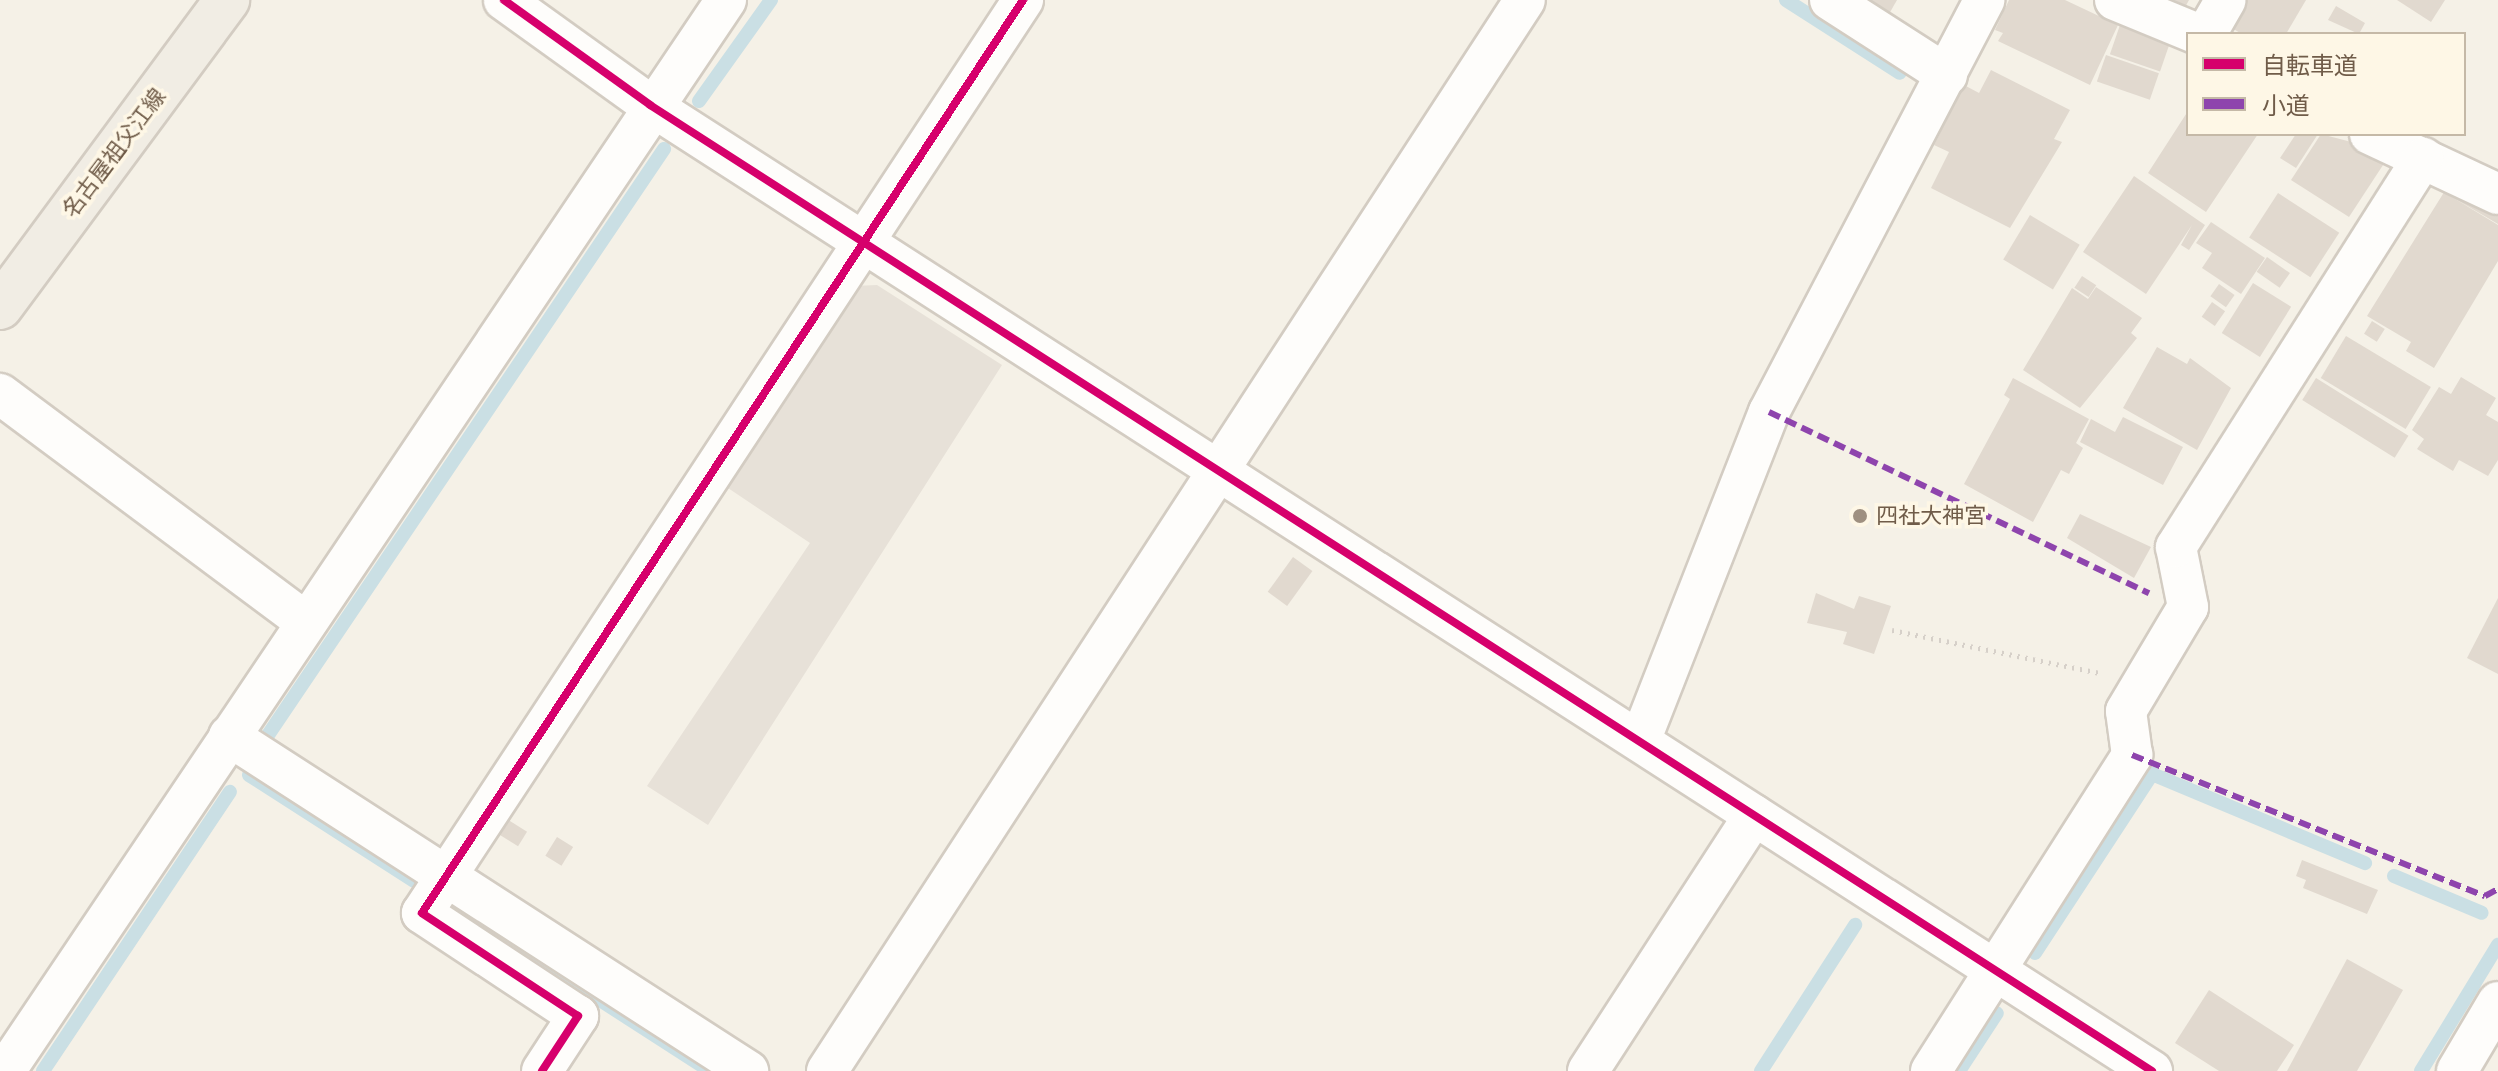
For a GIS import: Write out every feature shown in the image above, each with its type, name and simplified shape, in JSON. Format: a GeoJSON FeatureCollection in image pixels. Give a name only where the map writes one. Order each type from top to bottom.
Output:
{"type":"FeatureCollection","features":[{"type":"Feature","properties":{"kind":"main road","name":"名古屋祖父江線"},"geometry":{"type":"LineString","coordinates":[[0,307],[227,0]]}},
{"type":"Feature","properties":{"kind":"street"},"geometry":{"type":"LineString","coordinates":[[504,0],[650,105],[2152,1071]]}},
{"type":"Feature","properties":{"kind":"street"},"geometry":{"type":"LineString","coordinates":[[5,1071],[650,105],[726,0]]}},
{"type":"Feature","properties":{"kind":"street"},"geometry":{"type":"LineString","coordinates":[[542,1071],[578,1016],[422,913],[1023,0]]}},
{"type":"Feature","properties":{"kind":"street"},"geometry":{"type":"LineString","coordinates":[[827,1071],[1221,472],[1525,0]]}},
{"type":"Feature","properties":{"kind":"street"},"geometry":{"type":"LineString","coordinates":[[1830,0],[1947,75]]}},
{"type":"Feature","properties":{"kind":"street"},"geometry":{"type":"LineString","coordinates":[[1640,741],[1769,412],[1984,0]]}},
{"type":"Feature","properties":{"kind":"street"},"geometry":{"type":"LineString","coordinates":[[2115,0],[2193,32]]}},
{"type":"Feature","properties":{"kind":"street"},"geometry":{"type":"LineString","coordinates":[[2207,32],[2226,0]]}},
{"type":"Feature","properties":{"kind":"street"},"geometry":{"type":"LineString","coordinates":[[2374,136],[2498,194]]}},
{"type":"Feature","properties":{"kind":"street"},"geometry":{"type":"LineString","coordinates":[[1931,1071],[2132,755],[2126,711],[2188,607],[2176,547],[2423,158]]}},
{"type":"Feature","properties":{"kind":"street"},"geometry":{"type":"LineString","coordinates":[[0,394],[306,622]]}},
{"type":"Feature","properties":{"kind":"street"},"geometry":{"type":"LineString","coordinates":[[229,736],[748,1071]]}},
{"type":"Feature","properties":{"kind":"street"},"geometry":{"type":"LineString","coordinates":[[1588,1071],[1754,815]]}},
{"type":"Feature","properties":{"kind":"street"},"geometry":{"type":"LineString","coordinates":[[2457,1071],[2498,1002]]}},
{"type":"Feature","properties":{"kind":"path"},"geometry":{"type":"LineString","coordinates":[[1892,630],[2103,673],[2111,660]]}},
{"type":"Feature","properties":{"kind":"shaded area"},"geometry":{"type":"Polygon","coordinates":[[[877,285],[1002,365],[708,825],[647,786],[810,543],[722,484],[854,286],[877,285]]]}},
{"type":"Feature","properties":{"kind":"building"},"geometry":{"type":"Polygon","coordinates":[[[1868,0],[1897,0],[1889,14],[1868,0]]]}},
{"type":"Feature","properties":{"kind":"building"},"geometry":{"type":"Polygon","coordinates":[[[2009,0],[2065,0],[2118,25],[2090,85],[1998,41],[2003,33],[1995,30],[2009,0]]]}},
{"type":"Feature","properties":{"kind":"building"},"geometry":{"type":"Polygon","coordinates":[[[2159,0],[2189,0],[2183,11],[2159,0]]]}},
{"type":"Feature","properties":{"kind":"building"},"geometry":{"type":"Polygon","coordinates":[[[2246,0],[2306,0],[2287,32],[2239,32],[2230,27],[2246,0]]]}},
{"type":"Feature","properties":{"kind":"building"},"geometry":{"type":"Polygon","coordinates":[[[2397,0],[2445,0],[2431,22],[2397,0]]]}},
{"type":"Feature","properties":{"kind":"building"},"geometry":{"type":"Polygon","coordinates":[[[2336,6],[2365,23],[2360,32],[2355,32],[2328,20],[2336,6]]]}},
{"type":"Feature","properties":{"kind":"building"},"geometry":{"type":"Polygon","coordinates":[[[2120,25],[2170,42],[2160,72],[2110,54],[2120,25]]]}},
{"type":"Feature","properties":{"kind":"building"},"geometry":{"type":"Polygon","coordinates":[[[2106,55],[2159,73],[2150,100],[2097,81],[2106,55]]]}},
{"type":"Feature","properties":{"kind":"building"},"geometry":{"type":"Polygon","coordinates":[[[1991,70],[2070,110],[2054,139],[2062,142],[2010,228],[1931,188],[1949,152],[1934,145],[1964,85],[1979,93],[1991,70]]]}},
{"type":"Feature","properties":{"kind":"building"},"geometry":{"type":"Polygon","coordinates":[[[2186,114],[2186,136],[2257,136],[2206,212],[2148,173],[2186,114]]]}},
{"type":"Feature","properties":{"kind":"building"},"geometry":{"type":"Polygon","coordinates":[[[2295,136],[2317,136],[2296,168],[2280,158],[2295,136]]]}},
{"type":"Feature","properties":{"kind":"building"},"geometry":{"type":"Polygon","coordinates":[[[2320,136],[2355,143],[2385,162],[2349,217],[2291,180],[2320,136]]]}},
{"type":"Feature","properties":{"kind":"building"},"geometry":{"type":"Polygon","coordinates":[[[2134,176],[2205,225],[2189,250],[2181,245],[2192,225],[2146,294],[2083,252],[2134,176]]]}},
{"type":"Feature","properties":{"kind":"building"},"geometry":{"type":"Polygon","coordinates":[[[2451,181],[2498,210],[2498,224],[2447,194],[2498,225],[2498,261],[2434,368],[2406,351],[2411,342],[2367,316],[2451,181]]]}},
{"type":"Feature","properties":{"kind":"building"},"geometry":{"type":"Polygon","coordinates":[[[2278,193],[2339,233],[2310,277],[2249,237],[2278,193]]]}},
{"type":"Feature","properties":{"kind":"building"},"geometry":{"type":"Polygon","coordinates":[[[2030,215],[2080,245],[2053,289],[2003,260],[2030,215]]]}},
{"type":"Feature","properties":{"kind":"building"},"geometry":{"type":"Polygon","coordinates":[[[2211,222],[2265,258],[2241,294],[2202,268],[2212,253],[2196,243],[2211,222]]]}},
{"type":"Feature","properties":{"kind":"building"},"geometry":{"type":"Polygon","coordinates":[[[2267,257],[2290,273],[2280,288],[2257,272],[2267,257]]]}},
{"type":"Feature","properties":{"kind":"building"},"geometry":{"type":"Polygon","coordinates":[[[2082,276],[2096,285],[2089,297],[2074,288],[2082,276]]]}},
{"type":"Feature","properties":{"kind":"building"},"geometry":{"type":"Polygon","coordinates":[[[2253,283],[2291,307],[2260,357],[2222,333],[2253,283]]]}},
{"type":"Feature","properties":{"kind":"building"},"geometry":{"type":"Polygon","coordinates":[[[2219,284],[2235,295],[2226,307],[2210,296],[2219,284]]]}},
{"type":"Feature","properties":{"kind":"building"},"geometry":{"type":"Polygon","coordinates":[[[2096,287],[2142,318],[2131,333],[2137,338],[2080,408],[2023,370],[2072,288],[2088,299],[2096,287]]]}},
{"type":"Feature","properties":{"kind":"building"},"geometry":{"type":"Polygon","coordinates":[[[2212,302],[2225,311],[2215,326],[2202,317],[2212,302]]]}},
{"type":"Feature","properties":{"kind":"building"},"geometry":{"type":"Polygon","coordinates":[[[2372,321],[2385,329],[2377,342],[2364,334],[2372,321]]]}},
{"type":"Feature","properties":{"kind":"building"},"geometry":{"type":"Polygon","coordinates":[[[2346,336],[2431,387],[2406,429],[2321,378],[2346,336]]]}},
{"type":"Feature","properties":{"kind":"building"},"geometry":{"type":"Polygon","coordinates":[[[2157,347],[2187,364],[2190,358],[2231,388],[2197,450],[2123,408],[2157,347]]]}},
{"type":"Feature","properties":{"kind":"building"},"geometry":{"type":"Polygon","coordinates":[[[2461,377],[2496,398],[2486,415],[2498,422],[2498,460],[2488,476],[2459,460],[2453,471],[2417,449],[2424,439],[2412,430],[2439,387],[2451,394],[2461,377]]]}},
{"type":"Feature","properties":{"kind":"building"},"geometry":{"type":"Polygon","coordinates":[[[2013,378],[2089,419],[2076,443],[2083,448],[2069,474],[2061,470],[2033,522],[1964,484],[2010,399],[2004,395],[2013,378]]]}},
{"type":"Feature","properties":{"kind":"building"},"geometry":{"type":"Polygon","coordinates":[[[2316,378],[2408,436],[2395,458],[2302,400],[2316,378]]]}},
{"type":"Feature","properties":{"kind":"building"},"geometry":{"type":"Polygon","coordinates":[[[2123,417],[2183,447],[2163,485],[2080,442],[2091,419],[2115,432],[2123,417]]]}},
{"type":"Feature","properties":{"kind":"building"},"geometry":{"type":"Polygon","coordinates":[[[2080,514],[2151,547],[2134,578],[2067,538],[2080,514]]]}},
{"type":"Feature","properties":{"kind":"building"},"geometry":{"type":"Polygon","coordinates":[[[1293,557],[1312,571],[1287,606],[1268,592],[1293,557]]]}},
{"type":"Feature","properties":{"kind":"building"},"geometry":{"type":"Polygon","coordinates":[[[1816,593],[1854,609],[1859,596],[1891,606],[1874,654],[1843,644],[1847,632],[1807,623],[1816,593]]]}},
{"type":"Feature","properties":{"kind":"building"},"geometry":{"type":"Polygon","coordinates":[[[2498,598],[2498,674],[2467,658],[2498,598]]]}},
{"type":"Feature","properties":{"kind":"building"},"geometry":{"type":"Polygon","coordinates":[[[505,818],[527,832],[518,846],[496,832],[505,818]]]}},
{"type":"Feature","properties":{"kind":"building"},"geometry":{"type":"Polygon","coordinates":[[[557,837],[573,847],[561,866],[545,856],[557,837]]]}},
{"type":"Feature","properties":{"kind":"building"},"geometry":{"type":"Polygon","coordinates":[[[2302,860],[2378,890],[2367,914],[2303,888],[2306,880],[2296,876],[2302,860]]]}},
{"type":"Feature","properties":{"kind":"building"},"geometry":{"type":"Polygon","coordinates":[[[2347,959],[2403,990],[2357,1071],[2287,1071],[2347,959]]]}},
{"type":"Feature","properties":{"kind":"building"},"geometry":{"type":"Polygon","coordinates":[[[2209,990],[2294,1045],[2277,1071],[2219,1071],[2175,1043],[2209,990]]]}},
{"type":"Feature","properties":{"kind":"waterway"},"geometry":{"type":"LineString","coordinates":[[699,101],[771,0]]}},
{"type":"Feature","properties":{"kind":"waterway"},"geometry":{"type":"LineString","coordinates":[[1786,0],[1900,73]]}},
{"type":"Feature","properties":{"kind":"waterway"},"geometry":{"type":"LineString","coordinates":[[266,738],[664,149]]}},
{"type":"Feature","properties":{"kind":"waterway"},"geometry":{"type":"LineString","coordinates":[[2035,953],[2152,774],[2365,863]]}},
{"type":"Feature","properties":{"kind":"waterway"},"geometry":{"type":"LineString","coordinates":[[249,775],[414,881]]}},
{"type":"Feature","properties":{"kind":"waterway"},"geometry":{"type":"LineString","coordinates":[[43,1071],[230,792]]}},
{"type":"Feature","properties":{"kind":"waterway"},"geometry":{"type":"LineString","coordinates":[[2394,876],[2482,913]]}},
{"type":"Feature","properties":{"kind":"waterway"},"geometry":{"type":"LineString","coordinates":[[451,904],[710,1071]]}},
{"type":"Feature","properties":{"kind":"waterway"},"geometry":{"type":"LineString","coordinates":[[1761,1071],[1855,925]]}},
{"type":"Feature","properties":{"kind":"waterway"},"geometry":{"type":"LineString","coordinates":[[2421,1071],[2498,945]]}},
{"type":"Feature","properties":{"kind":"waterway"},"geometry":{"type":"LineString","coordinates":[[1959,1071],[1997,1013]]}},
{"type":"Feature","properties":{"kind":"marked path"},"geometry":{"type":"LineString","coordinates":[[1769,412],[2149,593]]}},
{"type":"Feature","properties":{"kind":"marked path"},"geometry":{"type":"LineString","coordinates":[[2132,755],[2485,896],[2498,889]]}},
{"type":"Feature","properties":{"kind":"cycle path"},"geometry":{"type":"LineString","coordinates":[[504,0],[650,105],[2152,1071]]}},
{"type":"Feature","properties":{"kind":"cycle path"},"geometry":{"type":"LineString","coordinates":[[542,1071],[578,1016],[422,913],[1023,0]]}},
{"type":"Feature","properties":{"kind":"place","name":"四社大神宮"},"geometry":{"type":"Point","coordinates":[1860,516]}}]}
